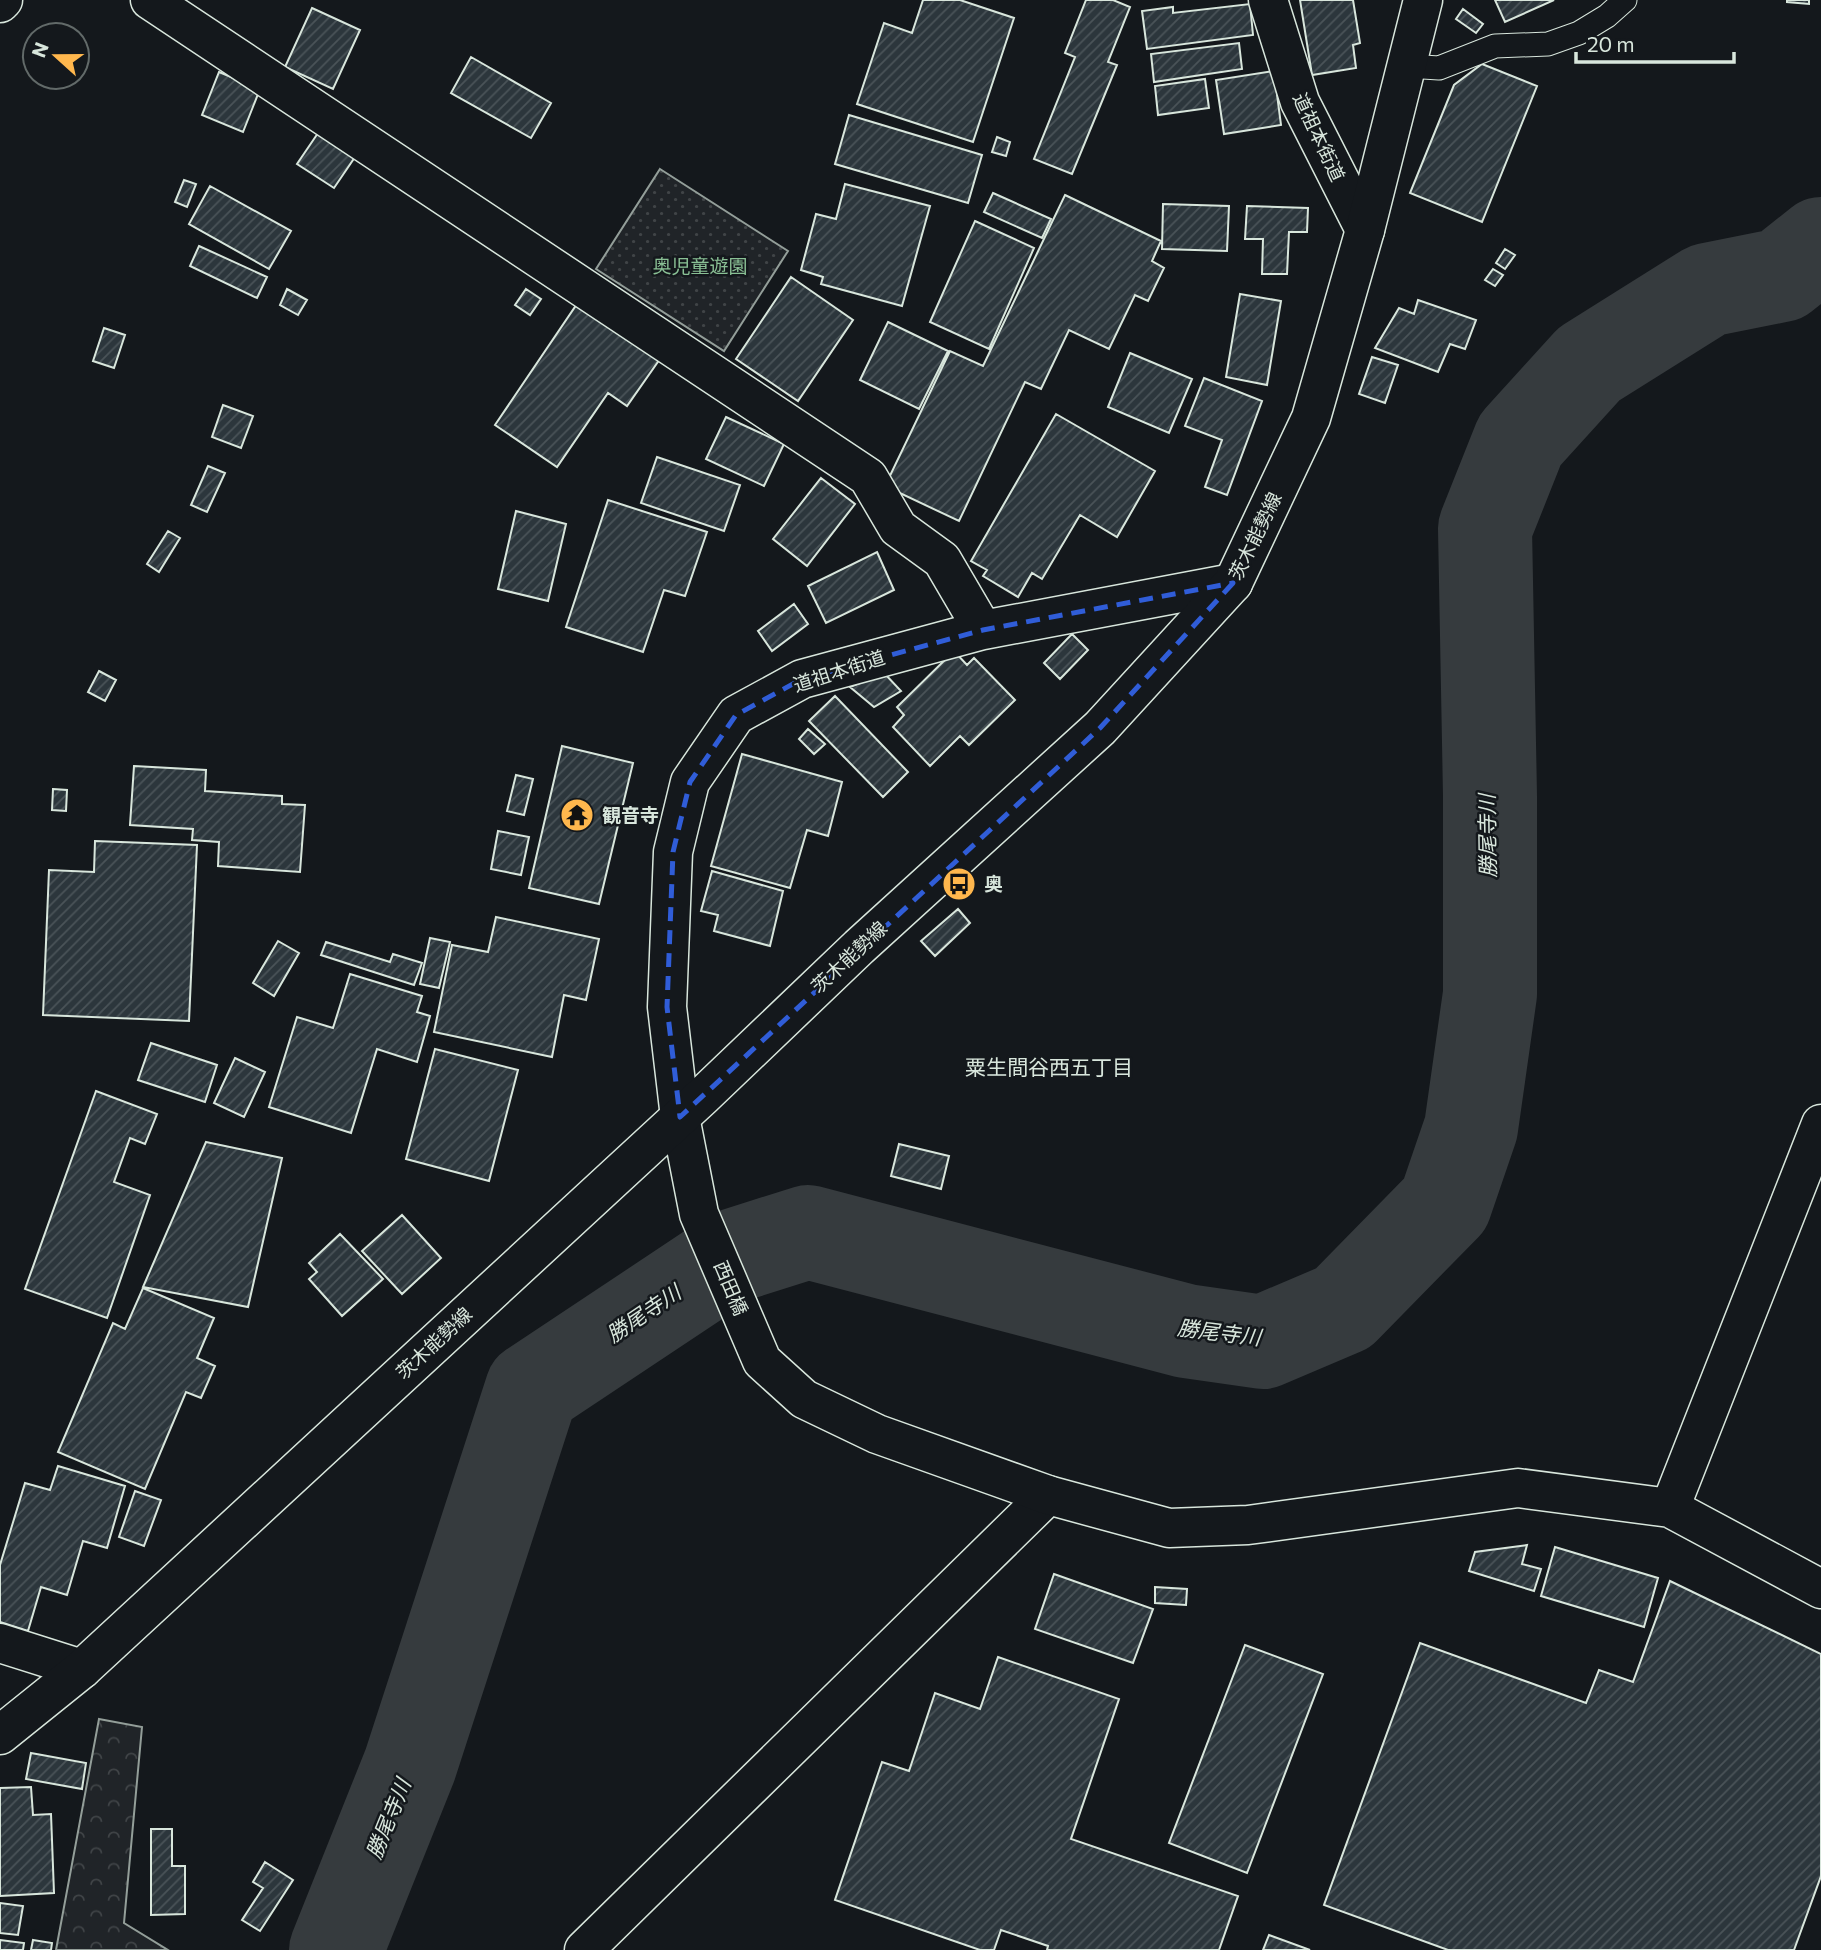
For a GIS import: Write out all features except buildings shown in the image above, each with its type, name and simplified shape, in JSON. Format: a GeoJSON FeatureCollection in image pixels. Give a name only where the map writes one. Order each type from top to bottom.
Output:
{"type":"FeatureCollection","features":[{"type":"Feature","properties":{"kind":"street"},"geometry":{"type":"LineString","coordinates":[[150,0],[868,477],[898,528],[942,560],[983,630]]}},
{"type":"Feature","properties":{"kind":"street","name":"道祖本街道"},"geometry":{"type":"LineString","coordinates":[[1268,0],[1300,102],[1365,230]]}},
{"type":"Feature","properties":{"kind":"street","name":"茨木能勢線"},"geometry":{"type":"LineString","coordinates":[[0,1735],[82,1669],[680,1117],[859,947],[1100,728],[1233,583],[1311,418],[1365,230],[1423,0]]}},
{"type":"Feature","properties":{"kind":"street","name":"道祖本街道"},"geometry":{"type":"LineString","coordinates":[[699,1214],[680,1117],[667,1007],[673,852],[690,782],[736,715],[802,679],[983,630],[1233,583]]}},
{"type":"Feature","properties":{"kind":"street"},"geometry":{"type":"LineString","coordinates":[[1670,1508],[1821,1124]]}},
{"type":"Feature","properties":{"kind":"street","name":"西田橋"},"geometry":{"type":"LineString","coordinates":[[699,1214],[762,1361],[804,1399],[877,1434],[1048,1495]]}},
{"type":"Feature","properties":{"kind":"street"},"geometry":{"type":"LineString","coordinates":[[584,1950],[1048,1495],[1169,1528],[1248,1525],[1518,1488],[1670,1508],[1821,1589]]}},
{"type":"Feature","properties":{"kind":"street"},"geometry":{"type":"LineString","coordinates":[[0,1643],[82,1669]]}},
{"type":"Feature","properties":{"kind":"lane"},"geometry":{"type":"LineString","coordinates":[[1407,66],[1439,68],[1495,46],[1548,44],[1580,33],[1607,16],[1625,0]]}},
{"type":"Feature","properties":{"kind":"highlighted area"},"geometry":{"type":"Polygon","coordinates":[[[1233,583],[1100,728],[680,1117],[667,1007],[673,852],[690,782],[736,715],[802,679],[983,630],[1233,583]]]}},
{"type":"Feature","properties":{"kind":"green space","name":"奥児童遊園"},"geometry":{"type":"Polygon","coordinates":[[[660,169],[788,251],[724,351],[596,269],[660,169]]]}},
{"type":"Feature","properties":{"kind":"green space"},"geometry":{"type":"Polygon","coordinates":[[[99,1719],[142,1727],[124,1923],[168,1950],[56,1950],[99,1719]]]}},
{"type":"Feature","properties":{"kind":"waterway","name":"勝尾寺川"},"geometry":{"type":"LineString","coordinates":[[336,1950],[410,1765],[532,1389],[732,1256],[808,1232],[1186,1331],[1263,1342],[1343,1308],[1445,1204],[1471,1128],[1490,994],[1490,796],[1485,528],[1520,440],[1589,364],[1707,290],[1782,275],[1821,244]]}},
{"type":"Feature","properties":{"kind":"place","name":"観音寺"},"geometry":{"type":"Point","coordinates":[577,815]}},
{"type":"Feature","properties":{"kind":"place","name":"奥"},"geometry":{"type":"Point","coordinates":[959,884]}},
{"type":"Feature","properties":{"kind":"district","name":"粟生間谷西五丁目"},"geometry":{"type":"Point","coordinates":[1049,1068]}}]}
